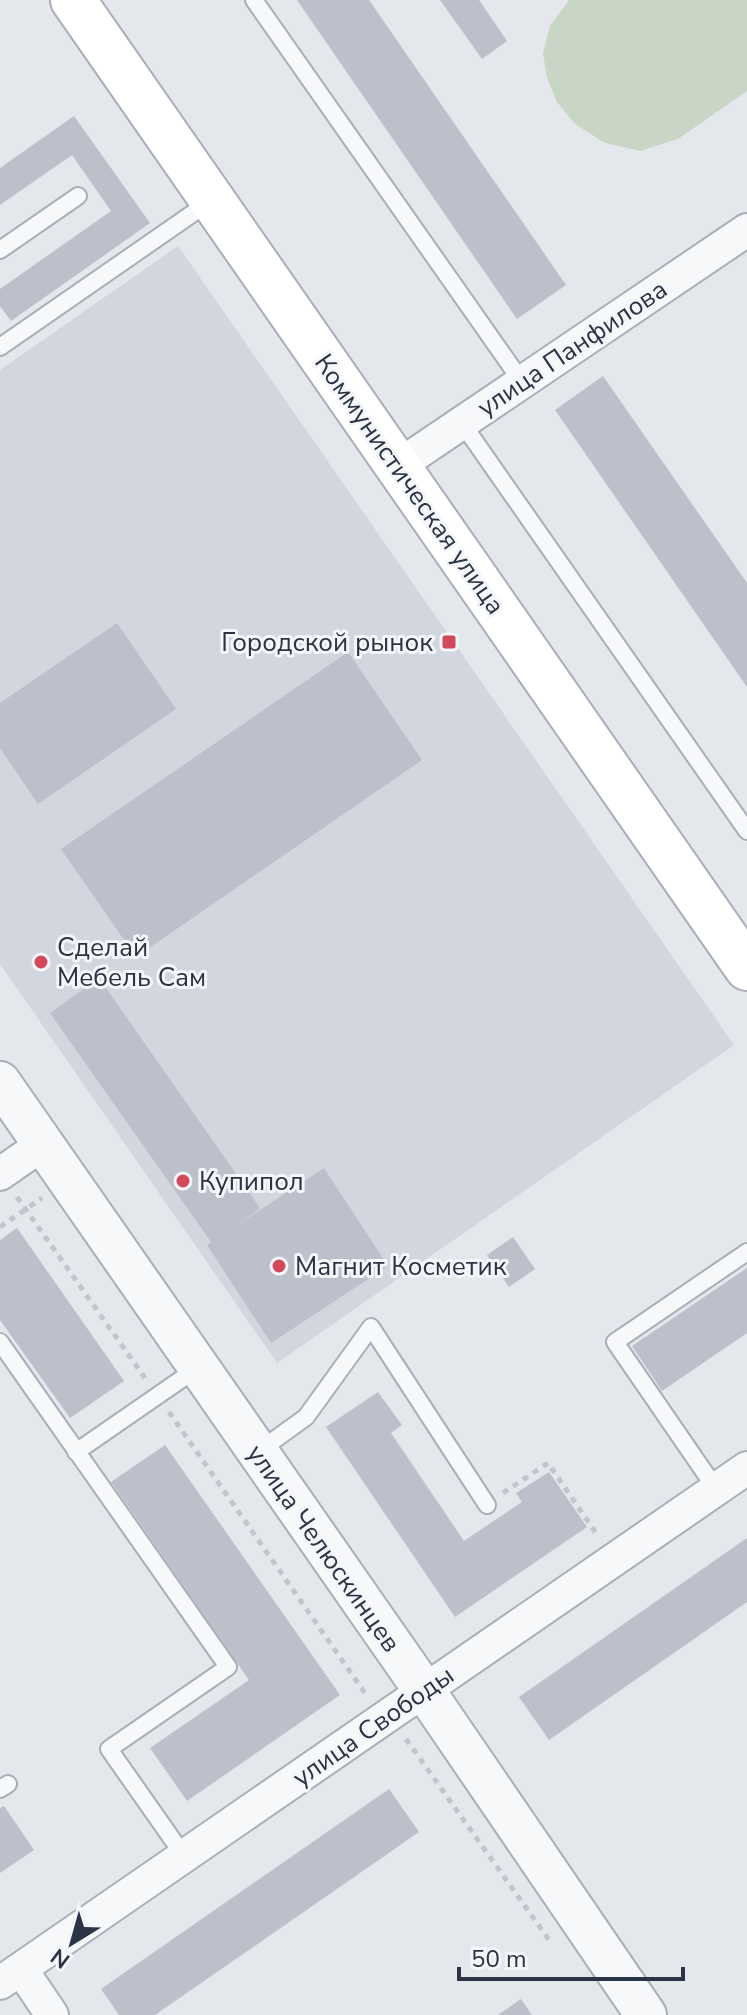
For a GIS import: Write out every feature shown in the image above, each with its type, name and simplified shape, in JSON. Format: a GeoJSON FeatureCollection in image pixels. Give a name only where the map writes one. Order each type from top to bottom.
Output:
{"type":"FeatureCollection","features":[{"type":"Feature","properties":{"kind":"main road","name":"Коммунистическая улица"},"geometry":{"type":"LineString","coordinates":[[73,0],[747,968]]}},
{"type":"Feature","properties":{"kind":"street","name":"улица Панфилова"},"geometry":{"type":"LineString","coordinates":[[398,466],[747,230]]}},
{"type":"Feature","properties":{"kind":"street","name":"улица Челюскинцев"},"geometry":{"type":"LineString","coordinates":[[0,1082],[646,2015]]}},
{"type":"Feature","properties":{"kind":"street"},"geometry":{"type":"LineString","coordinates":[[1,1173],[43,1144]]}},
{"type":"Feature","properties":{"kind":"street","name":"улица Свободы"},"geometry":{"type":"LineString","coordinates":[[10,1976],[747,1468]]}},
{"type":"Feature","properties":{"kind":"street"},"geometry":{"type":"LineString","coordinates":[[10,1976],[52,2015]]}},
{"type":"Feature","properties":{"kind":"lane"},"geometry":{"type":"LineString","coordinates":[[254,0],[522,382]]}},
{"type":"Feature","properties":{"kind":"lane"},"geometry":{"type":"LineString","coordinates":[[0,250],[78,196]]}},
{"type":"Feature","properties":{"kind":"lane"},"geometry":{"type":"LineString","coordinates":[[2,341],[212,200]]}},
{"type":"Feature","properties":{"kind":"lane"},"geometry":{"type":"LineString","coordinates":[[462,423],[747,831]]}},
{"type":"Feature","properties":{"kind":"lane"},"geometry":{"type":"LineString","coordinates":[[716,1489],[615,1342],[747,1252]]}},
{"type":"Feature","properties":{"kind":"lane"},"geometry":{"type":"LineString","coordinates":[[257,1451],[306,1417],[371,1327],[487,1505]]}},
{"type":"Feature","properties":{"kind":"lane"},"geometry":{"type":"LineString","coordinates":[[0,1342],[228,1667],[109,1749],[184,1856]]}},
{"type":"Feature","properties":{"kind":"lane"},"geometry":{"type":"LineString","coordinates":[[76,1452],[199,1367]]}},
{"type":"Feature","properties":{"kind":"path"},"geometry":{"type":"LineString","coordinates":[[1,1173],[361,1690],[406,1738],[558,1952]]}},
{"type":"Feature","properties":{"kind":"path"},"geometry":{"type":"LineString","coordinates":[[487,1505],[548,1463],[614,1559]]}},
{"type":"Feature","properties":{"kind":"shaded area","name":"Городской рынок"},"geometry":{"type":"Polygon","coordinates":[[[178,246],[734,1045],[277,1363],[0,964],[0,370],[178,246]]]}},
{"type":"Feature","properties":{"kind":"green space"},"geometry":{"type":"Polygon","coordinates":[[[569,0],[747,0],[747,91],[678,139],[640,151],[605,143],[575,124],[557,102],[547,78],[543,53],[550,26],[569,0]]]}},
{"type":"Feature","properties":{"kind":"building"},"geometry":{"type":"Polygon","coordinates":[[[297,0],[369,0],[566,285],[517,319],[297,0]]]}},
{"type":"Feature","properties":{"kind":"building"},"geometry":{"type":"Polygon","coordinates":[[[440,0],[479,0],[507,41],[482,59],[440,0]]]}},
{"type":"Feature","properties":{"kind":"building"},"geometry":{"type":"Polygon","coordinates":[[[74,116],[150,223],[11,321],[0,306],[0,289],[111,211],[72,155],[0,205],[0,168],[74,116]]]}},
{"type":"Feature","properties":{"kind":"building"},"geometry":{"type":"Polygon","coordinates":[[[603,376],[747,583],[747,687],[555,410],[603,376]]]}},
{"type":"Feature","properties":{"kind":"building"},"geometry":{"type":"Polygon","coordinates":[[[117,623],[176,709],[38,804],[0,748],[0,703],[117,623]]]}},
{"type":"Feature","properties":{"kind":"building"},"geometry":{"type":"Polygon","coordinates":[[[348,652],[422,760],[136,957],[61,849],[348,652]]]}},
{"type":"Feature","properties":{"kind":"building"},"geometry":{"type":"Polygon","coordinates":[[[99,978],[260,1208],[239,1224],[324,1168],[388,1266],[271,1343],[207,1245],[211,1242],[50,1013],[99,978]]]}},
{"type":"Feature","properties":{"kind":"building"},"geometry":{"type":"Polygon","coordinates":[[[17,1228],[124,1381],[70,1418],[0,1320],[0,1240],[17,1228]]]}},
{"type":"Feature","properties":{"kind":"building"},"geometry":{"type":"Polygon","coordinates":[[[513,1237],[535,1269],[509,1287],[487,1255],[513,1237]]]}},
{"type":"Feature","properties":{"kind":"building"},"geometry":{"type":"Polygon","coordinates":[[[747,1268],[747,1333],[662,1391],[632,1346],[747,1268]]]}},
{"type":"Feature","properties":{"kind":"building"},"geometry":{"type":"Polygon","coordinates":[[[378,1392],[402,1425],[391,1433],[464,1541],[522,1502],[516,1493],[549,1472],[587,1527],[455,1617],[326,1427],[378,1392]]]}},
{"type":"Feature","properties":{"kind":"building"},"geometry":{"type":"Polygon","coordinates":[[[165,1445],[340,1695],[187,1801],[150,1748],[249,1680],[111,1482],[165,1445]]]}},
{"type":"Feature","properties":{"kind":"building"},"geometry":{"type":"Polygon","coordinates":[[[747,1538],[747,1602],[549,1740],[519,1697],[747,1538]]]}},
{"type":"Feature","properties":{"kind":"building"},"geometry":{"type":"Polygon","coordinates":[[[389,1789],[419,1832],[155,2015],[119,2015],[101,1989],[389,1789]]]}},
{"type":"Feature","properties":{"kind":"building"},"geometry":{"type":"Polygon","coordinates":[[[4,1806],[34,1850],[0,1873],[0,1808],[4,1806]]]}},
{"type":"Feature","properties":{"kind":"building"},"geometry":{"type":"Polygon","coordinates":[[[521,1999],[532,2015],[498,2015],[521,1999]]]}},
{"type":"Feature","properties":{"kind":"place","name":"Городской рынок"},"geometry":{"type":"Point","coordinates":[449,642]}},
{"type":"Feature","properties":{"kind":"place","name":"Сделай Мебель Сам"},"geometry":{"type":"Point","coordinates":[41,962]}},
{"type":"Feature","properties":{"kind":"place","name":"Купипол"},"geometry":{"type":"Point","coordinates":[183,1181]}},
{"type":"Feature","properties":{"kind":"place","name":"Магнит Косметик"},"geometry":{"type":"Point","coordinates":[279,1266]}}]}
